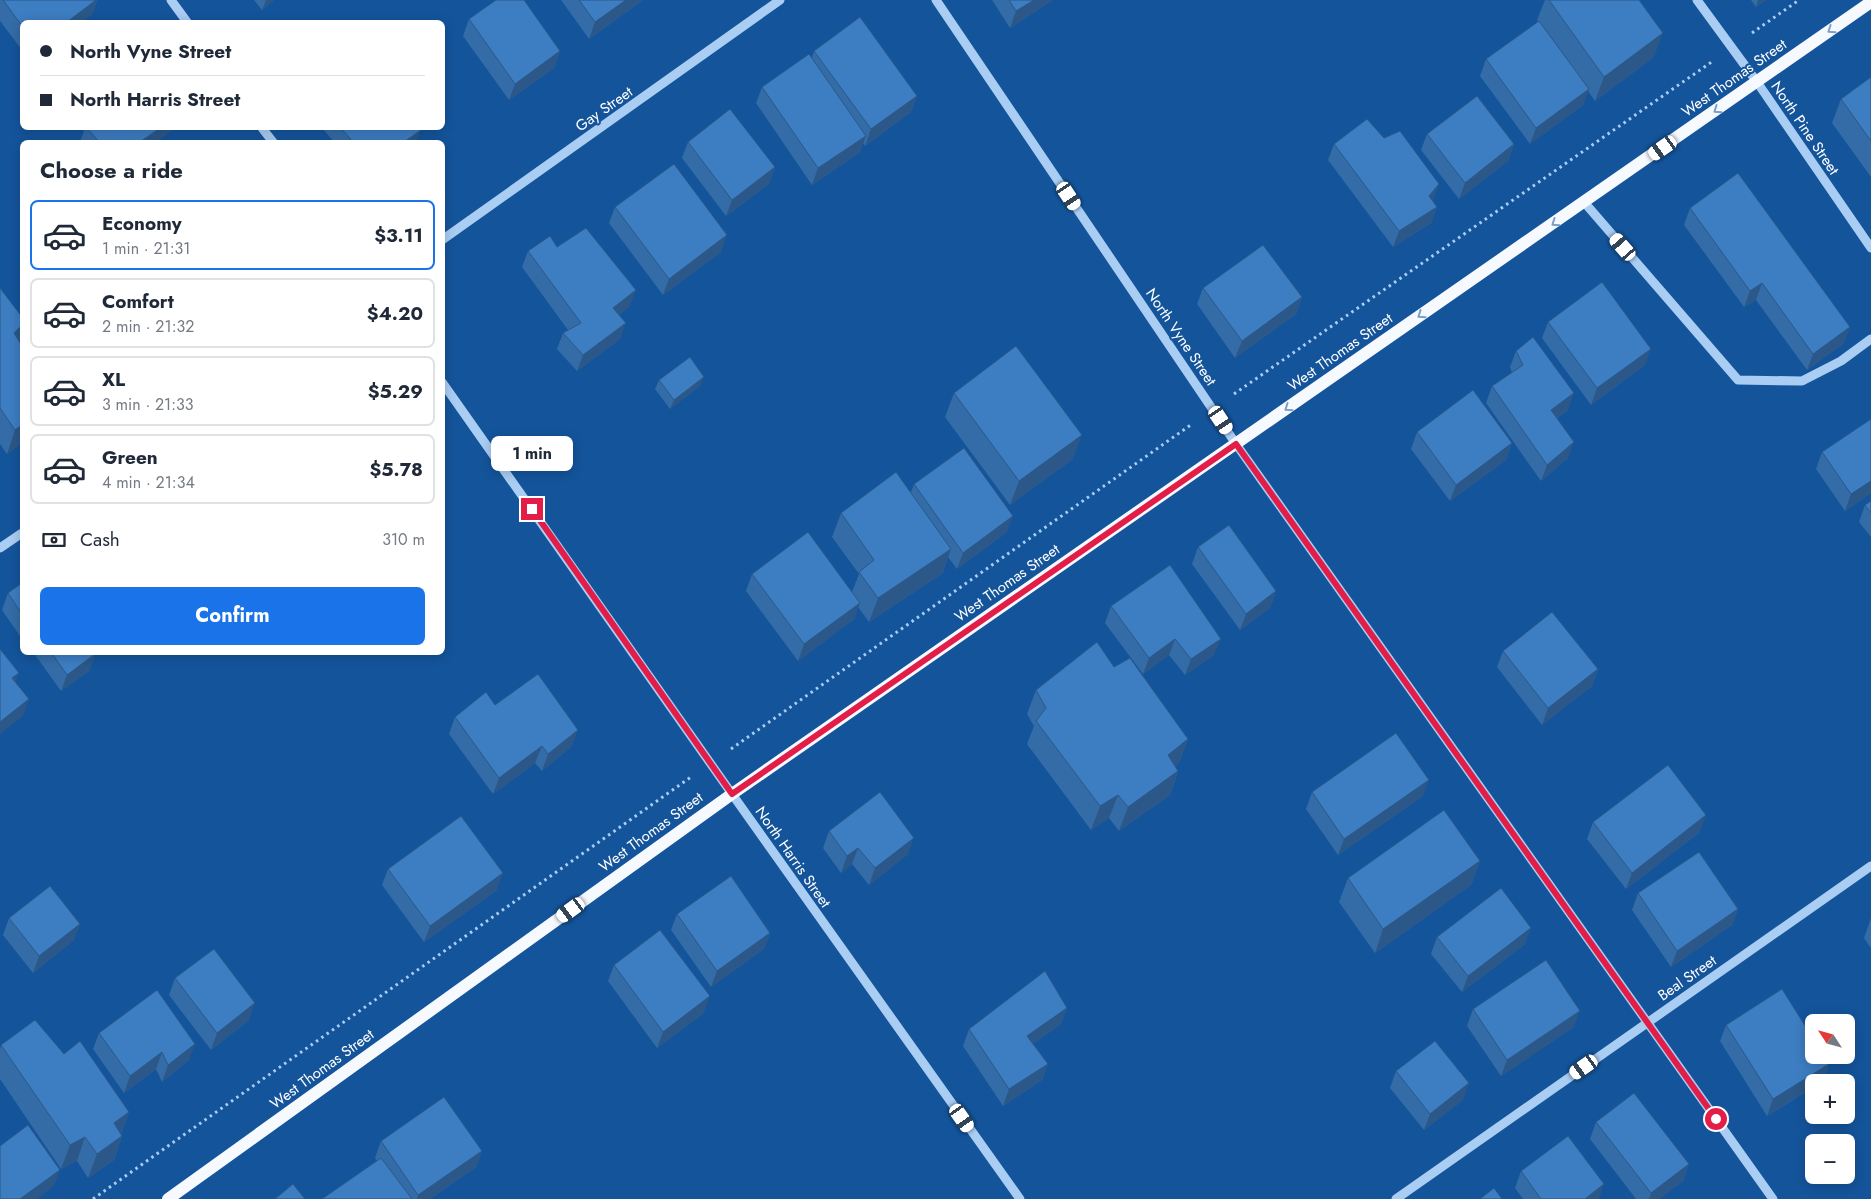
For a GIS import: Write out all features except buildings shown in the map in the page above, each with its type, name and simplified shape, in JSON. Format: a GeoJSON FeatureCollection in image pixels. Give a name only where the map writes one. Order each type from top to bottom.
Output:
{"type":"FeatureCollection","features":[{"type":"Feature","properties":{"kind":"main road","name":"West Thomas Street"},"geometry":{"type":"LineString","coordinates":[[168,1199],[732,794],[1871,2]]}},
{"type":"Feature","properties":{"kind":"street"},"geometry":{"type":"LineString","coordinates":[[171,0],[186,20]]}},
{"type":"Feature","properties":{"kind":"street","name":"Gay Street"},"geometry":{"type":"LineString","coordinates":[[445,238],[780,0]]}},
{"type":"Feature","properties":{"kind":"street","name":"North Vyne Street"},"geometry":{"type":"LineString","coordinates":[[936,0],[1236,444],[1774,1199]]}},
{"type":"Feature","properties":{"kind":"street","name":"North Pine Street"},"geometry":{"type":"LineString","coordinates":[[1697,0],[1757,82],[1871,248]]}},
{"type":"Feature","properties":{"kind":"street"},"geometry":{"type":"LineString","coordinates":[[264,130],[271,140]]}},
{"type":"Feature","properties":{"kind":"street"},"geometry":{"type":"LineString","coordinates":[[1584,202],[1738,380],[1802,381],[1841,361],[1871,339]]}},
{"type":"Feature","properties":{"kind":"street","name":"North Harris Street"},"geometry":{"type":"LineString","coordinates":[[445,386],[710,764],[1020,1199]]}},
{"type":"Feature","properties":{"kind":"street"},"geometry":{"type":"LineString","coordinates":[[0,548],[20,534]]}},
{"type":"Feature","properties":{"kind":"street","name":"Beal Street"},"geometry":{"type":"LineString","coordinates":[[1396,1199],[1871,866]]}},
{"type":"Feature","properties":{"kind":"path"},"geometry":{"type":"LineString","coordinates":[[93,1199],[1213,409],[1799,0]]}},
{"type":"Feature","properties":{"kind":"route"},"geometry":{"type":"LineString","coordinates":[[532,509],[732,794],[1236,444],[1716,1119]]}}]}
